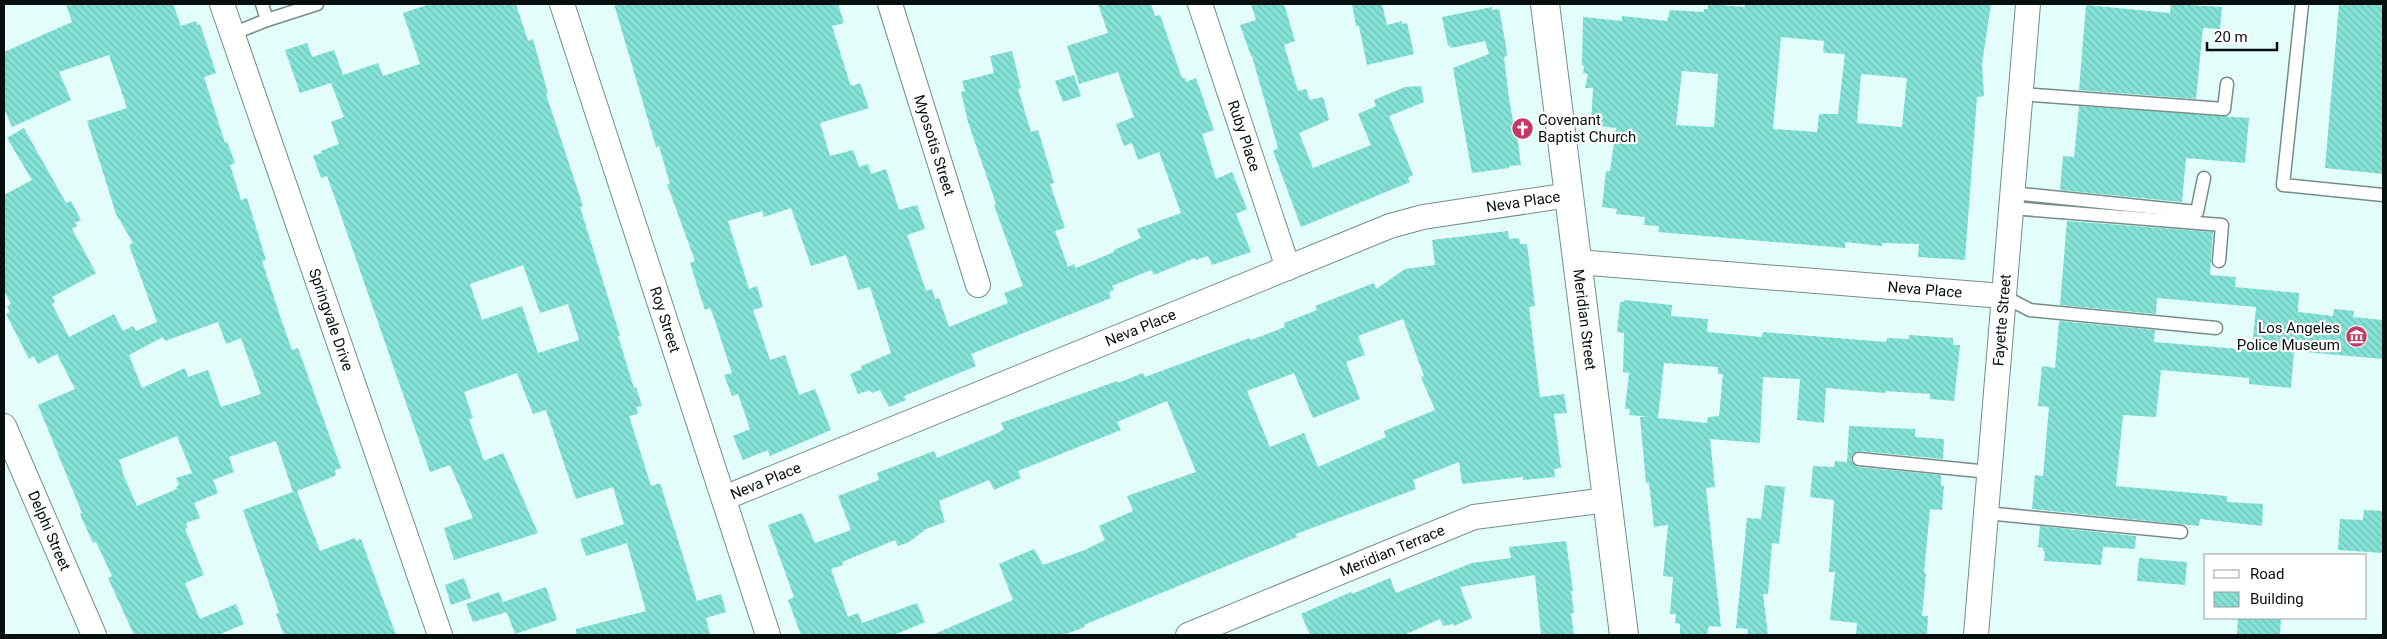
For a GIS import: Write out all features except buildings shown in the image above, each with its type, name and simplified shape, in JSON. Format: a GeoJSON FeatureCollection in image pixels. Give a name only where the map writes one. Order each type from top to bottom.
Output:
{"type":"FeatureCollection","features":[{"type":"Feature","properties":{"kind":"street","name":"Springvale Drive"},"geometry":{"type":"LineString","coordinates":[[222,4],[440,635]]}},
{"type":"Feature","properties":{"kind":"street","name":"Roy Street"},"geometry":{"type":"LineString","coordinates":[[562,4],[768,635]]}},
{"type":"Feature","properties":{"kind":"street","name":"Myosotis Street"},"geometry":{"type":"LineString","coordinates":[[890,4],[978,285]]}},
{"type":"Feature","properties":{"kind":"street","name":"Ruby Place"},"geometry":{"type":"LineString","coordinates":[[1200,4],[1288,268]]}},
{"type":"Feature","properties":{"kind":"street","name":"Meridian Street"},"geometry":{"type":"LineString","coordinates":[[1546,4],[1624,635]]}},
{"type":"Feature","properties":{"kind":"street","name":"Fayette Street"},"geometry":{"type":"LineString","coordinates":[[1976,635],[2028,4]]}},
{"type":"Feature","properties":{"kind":"street","name":"Neva Place"},"geometry":{"type":"LineString","coordinates":[[724,498],[1390,226],[1423,216],[1569,195]]}},
{"type":"Feature","properties":{"kind":"street","name":"Neva Place"},"geometry":{"type":"LineString","coordinates":[[1577,262],[2003,296]]}},
{"type":"Feature","properties":{"kind":"street","name":"Delphi Street"},"geometry":{"type":"LineString","coordinates":[[4,426],[94,635]]}},
{"type":"Feature","properties":{"kind":"street","name":"Meridian Terrace"},"geometry":{"type":"LineString","coordinates":[[1188,635],[1474,517],[1607,500]]}},
{"type":"Feature","properties":{"kind":"lane"},"geometry":{"type":"LineString","coordinates":[[262,4],[267,20]]}},
{"type":"Feature","properties":{"kind":"lane"},"geometry":{"type":"LineString","coordinates":[[232,34],[267,20],[317,4]]}},
{"type":"Feature","properties":{"kind":"lane"},"geometry":{"type":"LineString","coordinates":[[2302,4],[2283,185],[2383,195]]}},
{"type":"Feature","properties":{"kind":"lane"},"geometry":{"type":"LineString","coordinates":[[2020,94],[2224,109],[2227,84]]}},
{"type":"Feature","properties":{"kind":"lane"},"geometry":{"type":"LineString","coordinates":[[2012,200],[2196,212],[2204,178]]}},
{"type":"Feature","properties":{"kind":"lane"},"geometry":{"type":"LineString","coordinates":[[2012,200],[2222,224],[2219,261]]}},
{"type":"Feature","properties":{"kind":"lane"},"geometry":{"type":"LineString","coordinates":[[2003,296],[2030,310],[2216,328]]}},
{"type":"Feature","properties":{"kind":"lane"},"geometry":{"type":"LineString","coordinates":[[1859,459],[1989,472]]}},
{"type":"Feature","properties":{"kind":"lane"},"geometry":{"type":"LineString","coordinates":[[1986,513],[2181,532]]}},
{"type":"Feature","properties":{"kind":"place","name":"Covenant Baptist Church"},"geometry":{"type":"Point","coordinates":[1522,129]}},
{"type":"Feature","properties":{"kind":"place","name":"Los Angeles Police Museum"},"geometry":{"type":"Point","coordinates":[2356,337]}}]}
